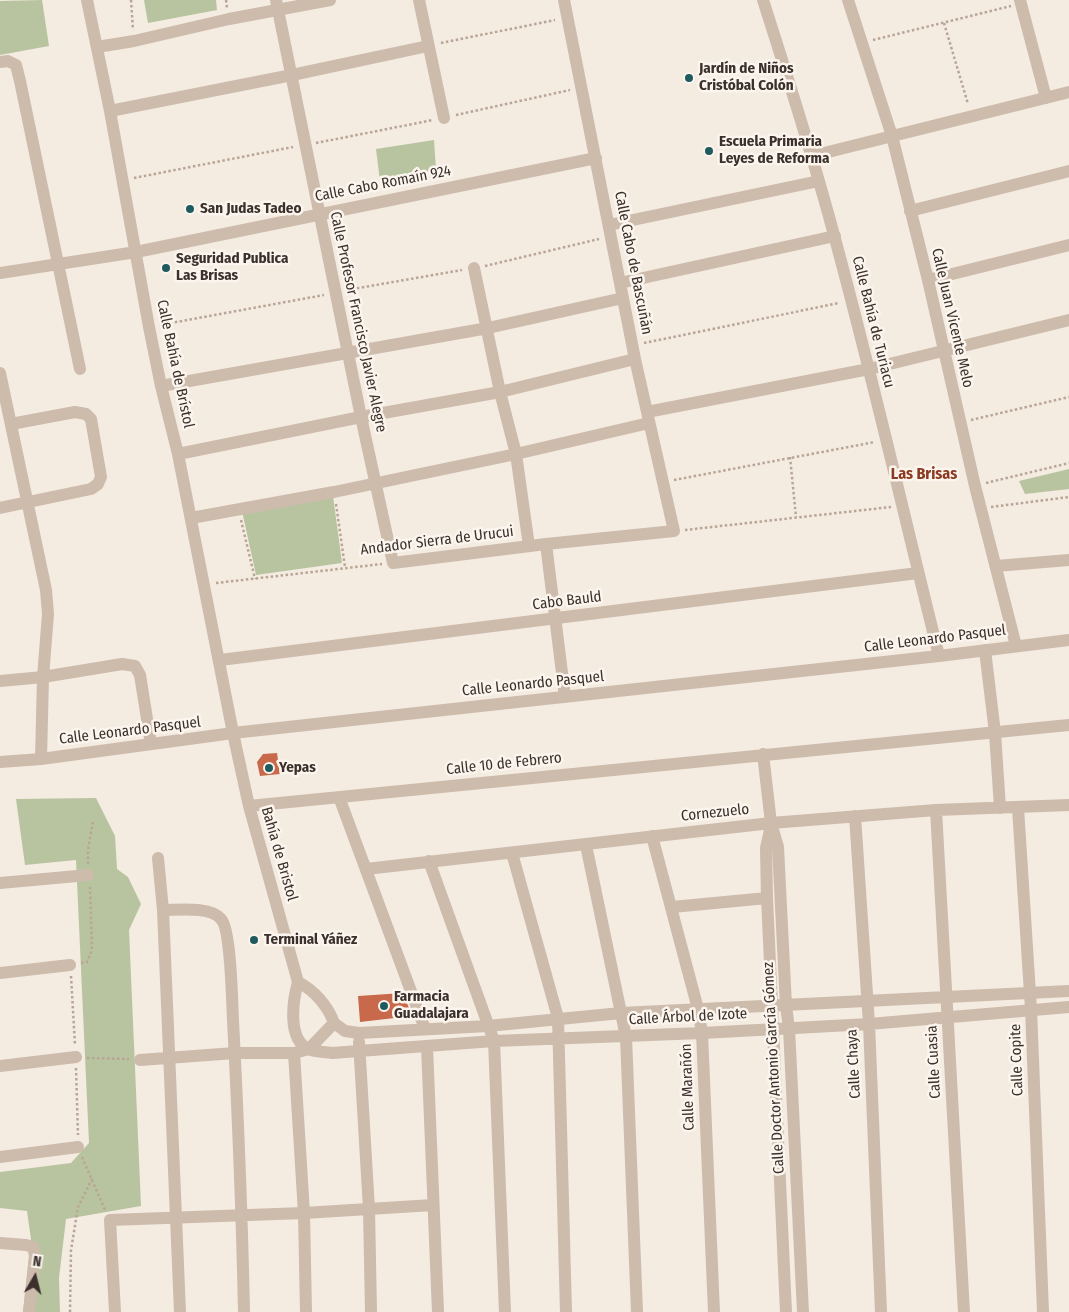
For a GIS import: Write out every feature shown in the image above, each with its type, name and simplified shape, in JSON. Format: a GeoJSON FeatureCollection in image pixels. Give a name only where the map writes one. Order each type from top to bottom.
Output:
{"type":"FeatureCollection","features":[{"type":"Feature","properties":{"kind":"street","name":"Calle Bahía de Brístol"},"geometry":{"type":"LineString","coordinates":[[87,0],[110,111],[149,327],[178,454],[220,660],[233,734]]}},
{"type":"Feature","properties":{"kind":"street"},"geometry":{"type":"LineString","coordinates":[[97,47],[134,41],[229,19],[277,5],[330,0]]}},
{"type":"Feature","properties":{"kind":"street"},"geometry":{"type":"LineString","coordinates":[[419,0],[444,118]]}},
{"type":"Feature","properties":{"kind":"street","name":"Calle Cabo de Bascuñán"},"geometry":{"type":"LineString","coordinates":[[564,0],[632,345],[674,531]]}},
{"type":"Feature","properties":{"kind":"street","name":"Calle Bahía de Turiacu"},"geometry":{"type":"LineString","coordinates":[[764,0],[835,236],[939,656]]}},
{"type":"Feature","properties":{"kind":"street","name":"Calle Juan Vicente Melo"},"geometry":{"type":"LineString","coordinates":[[848,0],[892,136],[928,280],[980,508],[1016,646]]}},
{"type":"Feature","properties":{"kind":"street"},"geometry":{"type":"LineString","coordinates":[[1021,2],[1046,98]]}},
{"type":"Feature","properties":{"kind":"street","name":"Calle Profesor Francisco Javier Alegre"},"geometry":{"type":"LineString","coordinates":[[277,5],[304,145],[393,562]]}},
{"type":"Feature","properties":{"kind":"street"},"geometry":{"type":"LineString","coordinates":[[110,111],[428,46]]}},
{"type":"Feature","properties":{"kind":"street"},"geometry":{"type":"LineString","coordinates":[[0,62],[8,61],[16,65],[80,370]]}},
{"type":"Feature","properties":{"kind":"street"},"geometry":{"type":"LineString","coordinates":[[812,156],[1069,92]]}},
{"type":"Feature","properties":{"kind":"street","name":"Calle Cabo Romaín 924"},"geometry":{"type":"LineString","coordinates":[[0,273],[136,252],[596,158]]}},
{"type":"Feature","properties":{"kind":"street"},"geometry":{"type":"LineString","coordinates":[[910,211],[1069,170]]}},
{"type":"Feature","properties":{"kind":"street"},"geometry":{"type":"LineString","coordinates":[[610,230],[819,181]]}},
{"type":"Feature","properties":{"kind":"street"},"geometry":{"type":"LineString","coordinates":[[620,283],[835,236]]}},
{"type":"Feature","properties":{"kind":"street"},"geometry":{"type":"LineString","coordinates":[[928,280],[1069,245]]}},
{"type":"Feature","properties":{"kind":"street"},"geometry":{"type":"LineString","coordinates":[[474,268],[500,392],[516,454],[529,546]]}},
{"type":"Feature","properties":{"kind":"street"},"geometry":{"type":"LineString","coordinates":[[161,386],[488,328],[623,298]]}},
{"type":"Feature","properties":{"kind":"street"},"geometry":{"type":"LineString","coordinates":[[190,518],[375,484],[516,454],[648,418],[869,369],[1069,320]]}},
{"type":"Feature","properties":{"kind":"street"},"geometry":{"type":"LineString","coordinates":[[178,454],[361,417],[500,392],[635,359]]}},
{"type":"Feature","properties":{"kind":"street"},"geometry":{"type":"LineString","coordinates":[[0,373],[46,590],[48,614],[43,677],[41,758]]}},
{"type":"Feature","properties":{"kind":"street"},"geometry":{"type":"LineString","coordinates":[[0,508],[91,489],[98,484],[101,477],[91,419],[86,414],[75,412],[11,424]]}},
{"type":"Feature","properties":{"kind":"street","name":"Andador Sierra de Urucui"},"geometry":{"type":"LineString","coordinates":[[393,562],[674,531]]}},
{"type":"Feature","properties":{"kind":"street"},"geometry":{"type":"LineString","coordinates":[[546,544],[565,697]]}},
{"type":"Feature","properties":{"kind":"street"},"geometry":{"type":"LineString","coordinates":[[996,566],[1069,560]]}},
{"type":"Feature","properties":{"kind":"street","name":"Cabo Bauld"},"geometry":{"type":"LineString","coordinates":[[220,660],[918,573]]}},
{"type":"Feature","properties":{"kind":"street","name":"Calle Leonardo Pasquel"},"geometry":{"type":"LineString","coordinates":[[0,762],[1069,640]]}},
{"type":"Feature","properties":{"kind":"street"},"geometry":{"type":"LineString","coordinates":[[985,650],[995,733],[1000,808]]}},
{"type":"Feature","properties":{"kind":"street"},"geometry":{"type":"LineString","coordinates":[[0,681],[43,677],[122,664],[135,666],[140,675],[150,744]]}},
{"type":"Feature","properties":{"kind":"street","name":"Calle 10 de Febrero"},"geometry":{"type":"LineString","coordinates":[[249,806],[1069,725]]}},
{"type":"Feature","properties":{"kind":"street","name":"Bahía de Bristol"},"geometry":{"type":"LineString","coordinates":[[233,734],[249,806],[298,982],[295,992],[292,1023],[301,1043],[309,1049]]}},
{"type":"Feature","properties":{"kind":"street","name":"Calle Doctor Antonio García Gómez"},"geometry":{"type":"LineString","coordinates":[[763,754],[771,823],[778,847],[803,1312]]}},
{"type":"Feature","properties":{"kind":"street"},"geometry":{"type":"LineString","coordinates":[[339,797],[425,1029]]}},
{"type":"Feature","properties":{"kind":"street","name":"Cornezuelo"},"geometry":{"type":"LineString","coordinates":[[366,869],[771,823],[936,810],[1069,805]]}},
{"type":"Feature","properties":{"kind":"street","name":"Calle Copite"},"geometry":{"type":"LineString","coordinates":[[1018,808],[1031,1009],[1044,1312]]}},
{"type":"Feature","properties":{"kind":"street","name":"Calle Cuasia"},"geometry":{"type":"LineString","coordinates":[[936,810],[964,1312]]}},
{"type":"Feature","properties":{"kind":"street","name":"Calle Chaya"},"geometry":{"type":"LineString","coordinates":[[855,816],[866,1002],[869,1024],[881,1312]]}},
{"type":"Feature","properties":{"kind":"street","name":"Calle Doctor Antonio García Gómez"},"geometry":{"type":"LineString","coordinates":[[771,823],[766,848],[767,898],[786,1312]]}},
{"type":"Feature","properties":{"kind":"street","name":"Calle Marañón"},"geometry":{"type":"LineString","coordinates":[[652,836],[698,1009],[702,1034],[714,1312]]}},
{"type":"Feature","properties":{"kind":"street"},"geometry":{"type":"LineString","coordinates":[[586,845],[626,1037],[637,1312]]}},
{"type":"Feature","properties":{"kind":"street"},"geometry":{"type":"LineString","coordinates":[[512,853],[558,1018],[566,1312]]}},
{"type":"Feature","properties":{"kind":"street"},"geometry":{"type":"LineString","coordinates":[[158,858],[163,910],[180,1312]]}},
{"type":"Feature","properties":{"kind":"street"},"geometry":{"type":"LineString","coordinates":[[429,861],[494,1041],[505,1312]]}},
{"type":"Feature","properties":{"kind":"street"},"geometry":{"type":"LineString","coordinates":[[0,883],[88,875]]}},
{"type":"Feature","properties":{"kind":"street"},"geometry":{"type":"LineString","coordinates":[[672,907],[767,898]]}},
{"type":"Feature","properties":{"kind":"street"},"geometry":{"type":"LineString","coordinates":[[163,910],[206,911],[216,913],[223,920],[230,964],[235,1053],[244,1312]]}},
{"type":"Feature","properties":{"kind":"street"},"geometry":{"type":"LineString","coordinates":[[0,973],[70,965]]}},
{"type":"Feature","properties":{"kind":"street"},"geometry":{"type":"LineString","coordinates":[[140,1060],[235,1053],[294,1053],[309,1049],[334,1023],[325,1005],[308,987],[298,982]]}},
{"type":"Feature","properties":{"kind":"street","name":"Calle Árbol de Izote"},"geometry":{"type":"LineString","coordinates":[[334,1023],[345,1031],[359,1033],[488,1026],[558,1018],[698,1009],[1069,992]]}},
{"type":"Feature","properties":{"kind":"street","name":"Calle Árbol de Izote"},"geometry":{"type":"LineString","coordinates":[[309,1049],[332,1053],[494,1041],[702,1034],[869,1024],[1069,1007]]}},
{"type":"Feature","properties":{"kind":"street"},"geometry":{"type":"LineString","coordinates":[[359,1033],[369,1209],[371,1312]]}},
{"type":"Feature","properties":{"kind":"street"},"geometry":{"type":"LineString","coordinates":[[427,1047],[438,1312]]}},
{"type":"Feature","properties":{"kind":"street"},"geometry":{"type":"LineString","coordinates":[[294,1053],[304,1213],[306,1312]]}},
{"type":"Feature","properties":{"kind":"street"},"geometry":{"type":"LineString","coordinates":[[0,1066],[76,1057]]}},
{"type":"Feature","properties":{"kind":"street"},"geometry":{"type":"LineString","coordinates":[[0,1157],[78,1147]]}},
{"type":"Feature","properties":{"kind":"street"},"geometry":{"type":"LineString","coordinates":[[115,1312],[110,1220],[242,1216],[433,1205]]}},
{"type":"Feature","properties":{"kind":"street"},"geometry":{"type":"LineString","coordinates":[[0,1243],[33,1247],[36,1256],[29,1312]]}},
{"type":"Feature","properties":{"kind":"path"},"geometry":{"type":"LineString","coordinates":[[131,0],[134,41]]}},
{"type":"Feature","properties":{"kind":"path"},"geometry":{"type":"LineString","coordinates":[[862,43],[1021,2]]}},
{"type":"Feature","properties":{"kind":"path"},"geometry":{"type":"LineString","coordinates":[[428,46],[567,18]]}},
{"type":"Feature","properties":{"kind":"path"},"geometry":{"type":"LineString","coordinates":[[944,23],[971,116]]}},
{"type":"Feature","properties":{"kind":"path"},"geometry":{"type":"LineString","coordinates":[[123,181],[444,118],[581,88]]}},
{"type":"Feature","properties":{"kind":"path"},"geometry":{"type":"LineString","coordinates":[[149,327],[474,268],[610,230]]}},
{"type":"Feature","properties":{"kind":"path"},"geometry":{"type":"LineString","coordinates":[[632,345],[851,301]]}},
{"type":"Feature","properties":{"kind":"path"},"geometry":{"type":"LineString","coordinates":[[960,422],[1069,397]]}},
{"type":"Feature","properties":{"kind":"path"},"geometry":{"type":"LineString","coordinates":[[663,483],[885,440]]}},
{"type":"Feature","properties":{"kind":"path"},"geometry":{"type":"LineString","coordinates":[[790,457],[796,517]]}},
{"type":"Feature","properties":{"kind":"path"},"geometry":{"type":"LineString","coordinates":[[975,486],[1069,463]]}},
{"type":"Feature","properties":{"kind":"path"},"geometry":{"type":"LineString","coordinates":[[334,492],[345,568]]}},
{"type":"Feature","properties":{"kind":"path"},"geometry":{"type":"LineString","coordinates":[[980,508],[1069,497]]}},
{"type":"Feature","properties":{"kind":"path"},"geometry":{"type":"LineString","coordinates":[[674,531],[902,506]]}},
{"type":"Feature","properties":{"kind":"path"},"geometry":{"type":"LineString","coordinates":[[238,509],[255,579]]}},
{"type":"Feature","properties":{"kind":"path","name":"Andador Sierra de Urucui"},"geometry":{"type":"LineString","coordinates":[[204,584],[393,562]]}},
{"type":"Feature","properties":{"kind":"path"},"geometry":{"type":"LineString","coordinates":[[93,821],[88,850],[88,875],[92,894],[92,950],[87,962],[70,965],[76,1057],[78,1147],[110,1220]]}},
{"type":"Feature","properties":{"kind":"path"},"geometry":{"type":"LineString","coordinates":[[76,1057],[140,1060]]}},
{"type":"Feature","properties":{"kind":"path"},"geometry":{"type":"LineString","coordinates":[[70,1312],[72,1250],[78,1207],[92,1179]]}},
{"type":"Feature","properties":{"kind":"green space"},"geometry":{"type":"Polygon","coordinates":[[[42,0],[49,46],[0,55],[0,1],[42,0]]]}},
{"type":"Feature","properties":{"kind":"green space"},"geometry":{"type":"Polygon","coordinates":[[[144,0],[216,0],[217,10],[148,23],[144,0]]]}},
{"type":"Feature","properties":{"kind":"green space"},"geometry":{"type":"Polygon","coordinates":[[[434,140],[436,170],[380,181],[376,149],[434,140]]]}},
{"type":"Feature","properties":{"kind":"green space"},"geometry":{"type":"Polygon","coordinates":[[[1069,469],[1069,489],[1025,494],[1019,481],[1069,469]]]}},
{"type":"Feature","properties":{"kind":"green space"},"geometry":{"type":"Polygon","coordinates":[[[333,496],[342,563],[256,575],[242,511],[333,496]]]}},
{"type":"Feature","properties":{"kind":"green space"},"geometry":{"type":"Polygon","coordinates":[[[96,798],[115,836],[117,869],[128,877],[141,904],[129,930],[141,1206],[66,1219],[59,1278],[60,1312],[23,1312],[31,1239],[27,1211],[0,1208],[0,1172],[71,1163],[89,1143],[76,860],[25,865],[16,799],[96,798]]]}},
{"type":"Feature","properties":{"kind":"building","name":"Yepas"},"geometry":{"type":"Polygon","coordinates":[[[277,753],[280,774],[260,776],[257,762],[263,754],[277,753]]]}},
{"type":"Feature","properties":{"kind":"building","name":"Farmacia Guadalajara"},"geometry":{"type":"Polygon","coordinates":[[[403,993],[412,1016],[360,1022],[358,996],[403,993]]]}},
{"type":"Feature","properties":{"kind":"place","name":"Jardín de Niños Cristóbal Colón"},"geometry":{"type":"Point","coordinates":[689,78]}},
{"type":"Feature","properties":{"kind":"place","name":"Escuela Primaria Leyes de Reforma"},"geometry":{"type":"Point","coordinates":[709,151]}},
{"type":"Feature","properties":{"kind":"place","name":"San Judas Tadeo"},"geometry":{"type":"Point","coordinates":[190,209]}},
{"type":"Feature","properties":{"kind":"place","name":"Seguridad Publica Las Brisas"},"geometry":{"type":"Point","coordinates":[166,268]}},
{"type":"Feature","properties":{"kind":"place","name":"Yepas"},"geometry":{"type":"Point","coordinates":[269,768]}},
{"type":"Feature","properties":{"kind":"place","name":"Terminal Yáñez"},"geometry":{"type":"Point","coordinates":[254,940]}},
{"type":"Feature","properties":{"kind":"place","name":"Farmacia Guadalajara"},"geometry":{"type":"Point","coordinates":[384,1006]}},
{"type":"Feature","properties":{"kind":"district","name":"Las Brisas"},"geometry":{"type":"Point","coordinates":[924,475]}}]}
